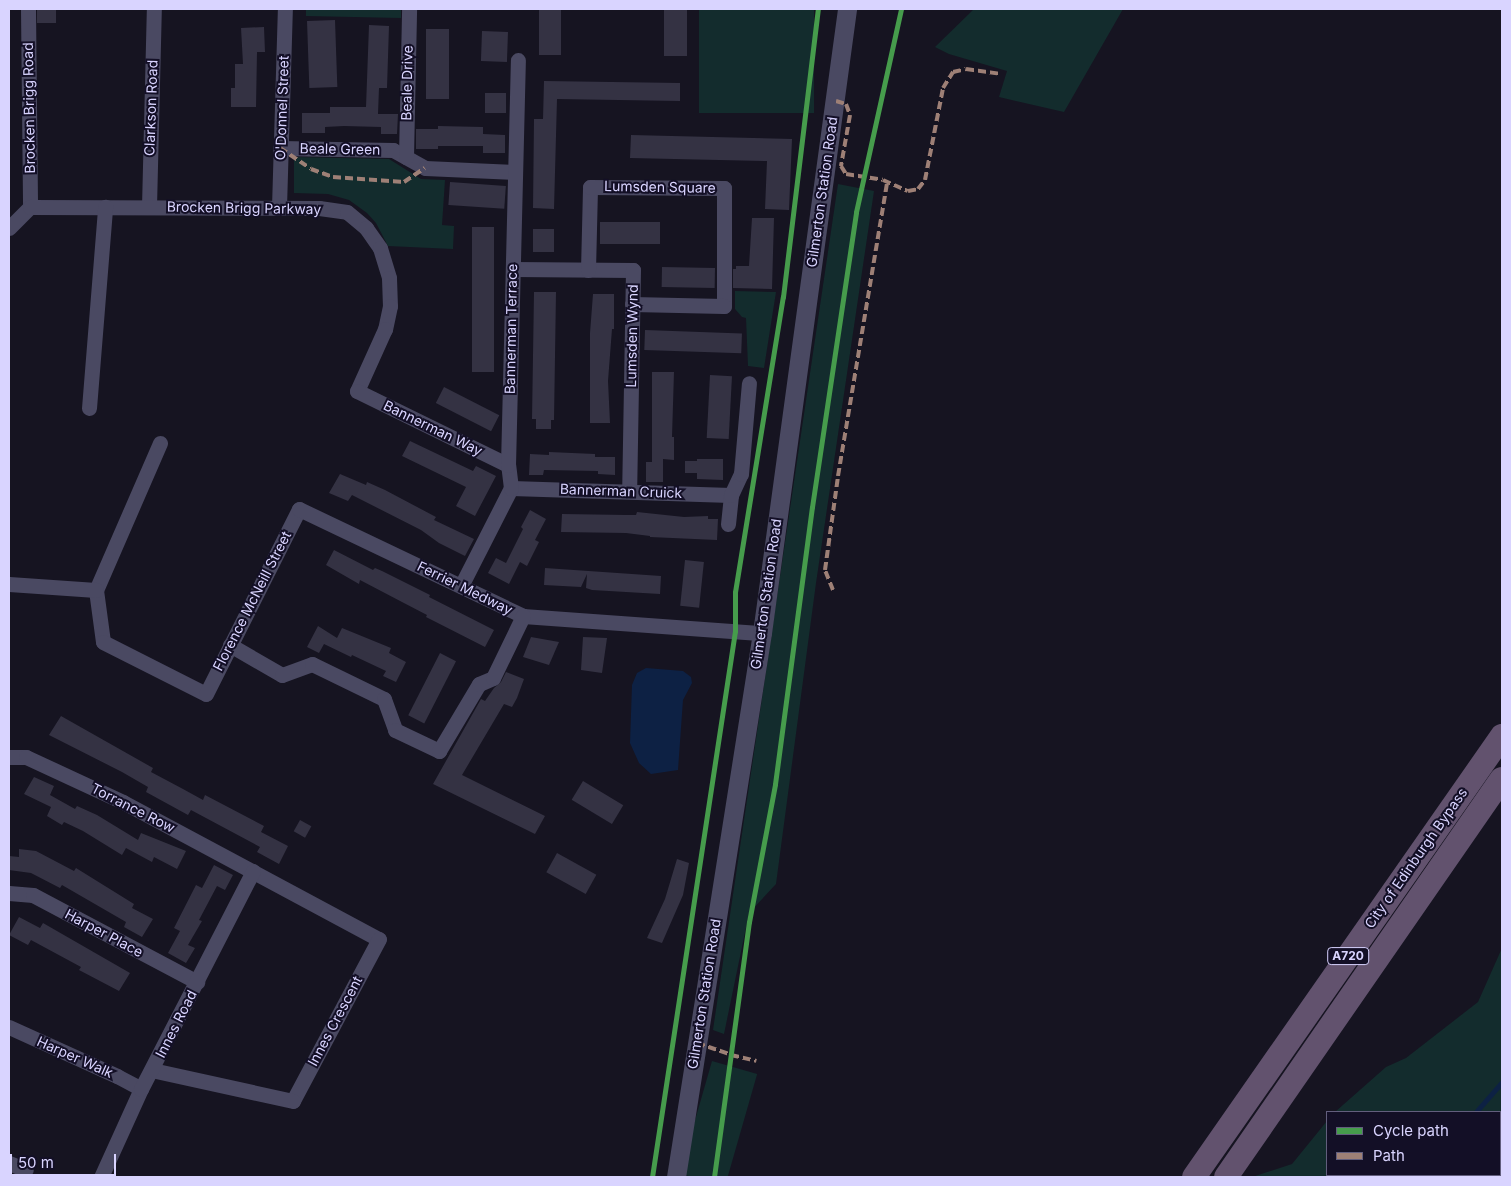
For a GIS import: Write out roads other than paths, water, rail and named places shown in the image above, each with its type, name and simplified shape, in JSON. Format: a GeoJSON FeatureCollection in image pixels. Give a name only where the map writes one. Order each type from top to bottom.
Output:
{"type":"FeatureCollection","features":[{"type":"Feature","properties":{"kind":"highway","name":"City of Edinburgh Bypass"},"geometry":{"type":"LineString","coordinates":[[1194,1177],[1502,736]]}},
{"type":"Feature","properties":{"kind":"highway","name":"City of Edinburgh Bypass"},"geometry":{"type":"LineString","coordinates":[[1226,1177],[1502,779]]}},
{"type":"Feature","properties":{"kind":"street","name":"Brocken Brigg Road"},"geometry":{"type":"LineString","coordinates":[[28,9],[30,207]]}},
{"type":"Feature","properties":{"kind":"street","name":"Clarkson Road"},"geometry":{"type":"LineString","coordinates":[[149,207],[154,9]]}},
{"type":"Feature","properties":{"kind":"street","name":"O'Donnel Street"},"geometry":{"type":"LineString","coordinates":[[279,208],[285,9]]}},
{"type":"Feature","properties":{"kind":"street","name":"Beale Drive"},"geometry":{"type":"LineString","coordinates":[[406,157],[409,9]]}},
{"type":"Feature","properties":{"kind":"street","name":"Gilmerton Station Road"},"geometry":{"type":"LineString","coordinates":[[676,1177],[762,633],[847,9]]}},
{"type":"Feature","properties":{"kind":"street","name":"Bannerman Terrace"},"geometry":{"type":"LineString","coordinates":[[511,488],[508,465],[518,60]]}},
{"type":"Feature","properties":{"kind":"street","name":"Beale Green"},"geometry":{"type":"LineString","coordinates":[[280,148],[392,150],[425,168],[515,172]]}},
{"type":"Feature","properties":{"kind":"street","name":"Lumsden Square"},"geometry":{"type":"LineString","coordinates":[[588,270],[590,187],[724,188],[724,306],[632,304]]}},
{"type":"Feature","properties":{"kind":"street","name":"Brocken Brigg Parkway"},"geometry":{"type":"LineString","coordinates":[[30,207],[319,208],[347,212],[366,228],[380,248],[389,278],[390,306],[385,329],[357,391]]}},
{"type":"Feature","properties":{"kind":"street"},"geometry":{"type":"LineString","coordinates":[[9,228],[30,207]]}},
{"type":"Feature","properties":{"kind":"street"},"geometry":{"type":"LineString","coordinates":[[89,408],[105,207]]}},
{"type":"Feature","properties":{"kind":"street","name":"Lumsden Wynd"},"geometry":{"type":"LineString","coordinates":[[513,269],[633,270],[629,491]]}},
{"type":"Feature","properties":{"kind":"street"},"geometry":{"type":"LineString","coordinates":[[728,524],[731,495],[741,474],[749,383]]}},
{"type":"Feature","properties":{"kind":"street","name":"Bannerman Way"},"geometry":{"type":"LineString","coordinates":[[357,391],[508,465]]}},
{"type":"Feature","properties":{"kind":"street"},"geometry":{"type":"LineString","coordinates":[[9,584],[96,590],[160,443]]}},
{"type":"Feature","properties":{"kind":"street"},"geometry":{"type":"LineString","coordinates":[[461,586],[511,488]]}},
{"type":"Feature","properties":{"kind":"street","name":"Bannerman Cruick"},"geometry":{"type":"LineString","coordinates":[[511,488],[731,495]]}},
{"type":"Feature","properties":{"kind":"street","name":"Ferrier Medway"},"geometry":{"type":"LineString","coordinates":[[299,509],[522,616],[762,633]]}},
{"type":"Feature","properties":{"kind":"street","name":"Florence McNeill Street"},"geometry":{"type":"LineString","coordinates":[[96,590],[103,642],[206,694],[299,509]]}},
{"type":"Feature","properties":{"kind":"street"},"geometry":{"type":"LineString","coordinates":[[230,645],[282,675],[312,664],[384,698],[395,730],[439,751],[479,684],[493,678],[522,616]]}},
{"type":"Feature","properties":{"kind":"street","name":"Torrance Row"},"geometry":{"type":"LineString","coordinates":[[9,756],[26,757],[123,802],[253,871]]}},
{"type":"Feature","properties":{"kind":"street","name":"Innes Road"},"geometry":{"type":"LineString","coordinates":[[101,1177],[141,1089],[253,871]]}},
{"type":"Feature","properties":{"kind":"street","name":"Innes Crescent"},"geometry":{"type":"LineString","coordinates":[[152,1070],[293,1101],[379,939],[253,871]]}},
{"type":"Feature","properties":{"kind":"street","name":"Harper Place"},"geometry":{"type":"LineString","coordinates":[[9,892],[33,895],[197,982]]}},
{"type":"Feature","properties":{"kind":"street","name":"Harper Walk"},"geometry":{"type":"LineString","coordinates":[[9,1027],[117,1076],[141,1089]]}},
{"type":"Feature","properties":{"kind":"street"},"geometry":{"type":"LineString","coordinates":[[9,1163],[26,1170]]}},
{"type":"Feature","properties":{"kind":"water"},"geometry":{"type":"Polygon","coordinates":[[[646,668],[683,671],[691,677],[692,683],[683,700],[678,770],[651,774],[639,763],[630,743],[632,685],[637,673],[646,668]]]}},
{"type":"Feature","properties":{"kind":"waterway"},"geometry":{"type":"LineString","coordinates":[[1477,1111],[1502,1082]]}}]}
